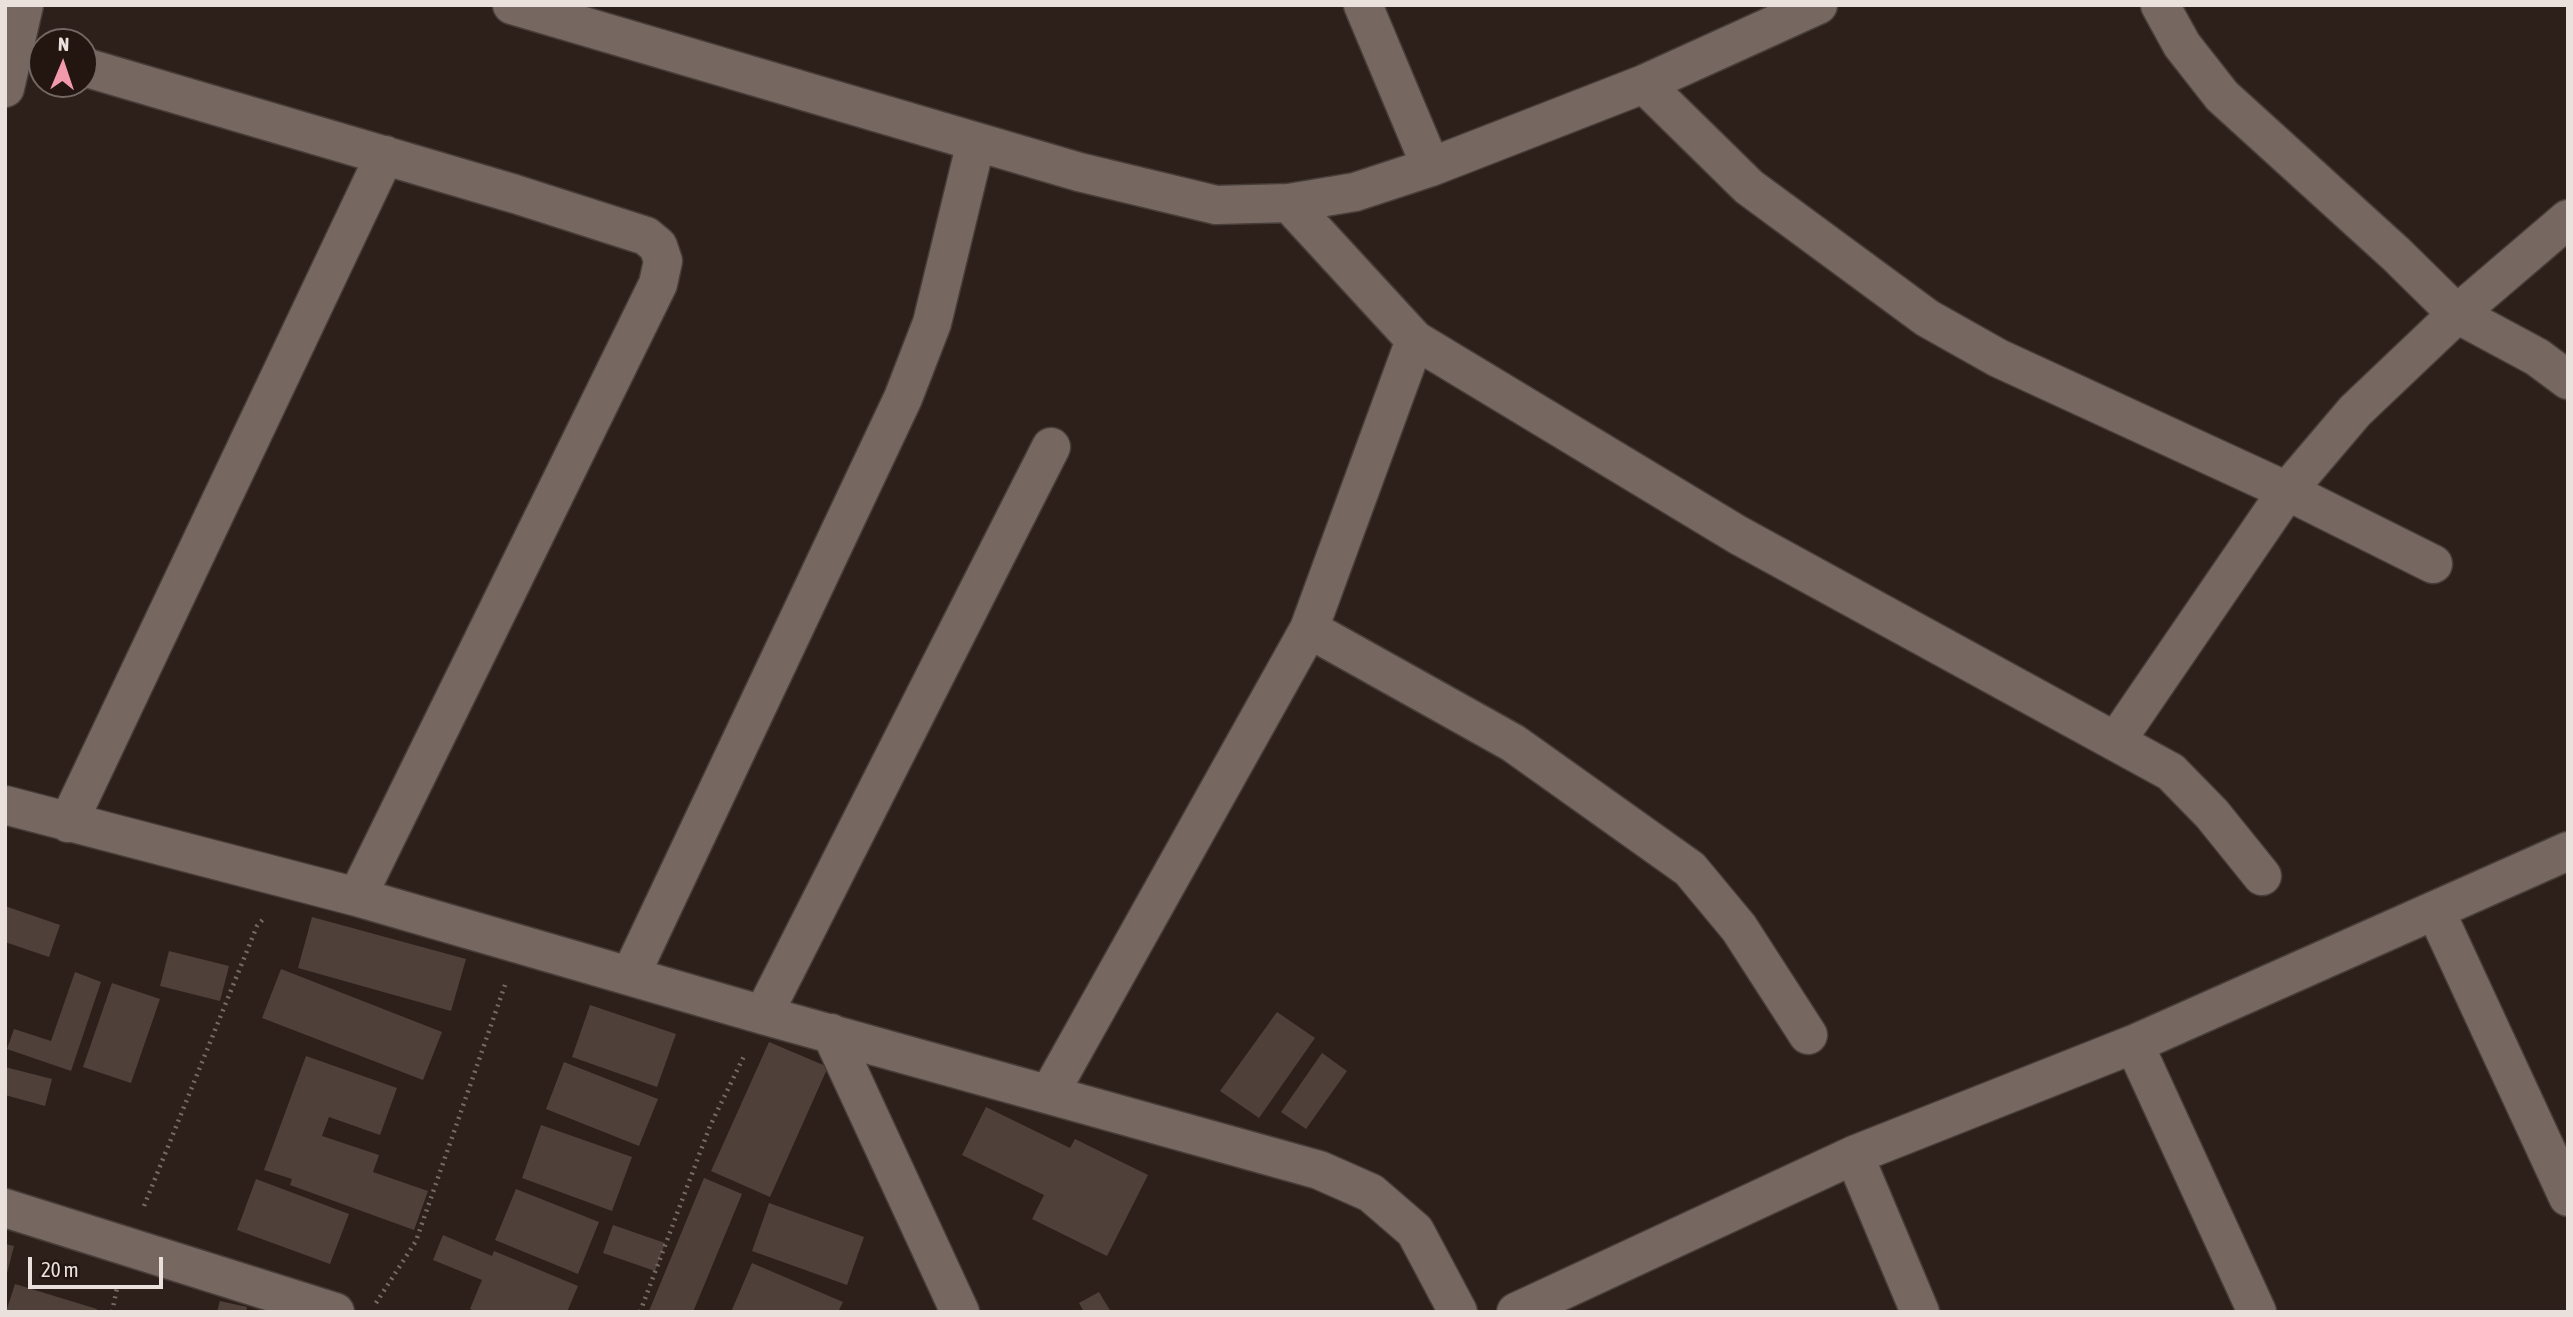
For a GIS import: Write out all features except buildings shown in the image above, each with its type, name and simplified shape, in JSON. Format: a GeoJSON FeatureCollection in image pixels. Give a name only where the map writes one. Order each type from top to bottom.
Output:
{"type":"FeatureCollection","features":[{"type":"Feature","properties":{"kind":"street"},"geometry":{"type":"LineString","coordinates":[[5,88],[28,51],[24,5]]}},
{"type":"Feature","properties":{"kind":"street"},"geometry":{"type":"LineString","coordinates":[[512,5],[1079,172],[1216,205],[1289,204],[1356,192],[1431,167],[1644,84],[1818,5]]}},
{"type":"Feature","properties":{"kind":"street"},"geometry":{"type":"LineString","coordinates":[[1363,5],[1431,167]]}},
{"type":"Feature","properties":{"kind":"street"},"geometry":{"type":"LineString","coordinates":[[2160,5],[2182,45],[2222,96],[2396,254],[2457,314],[2537,357],[2568,380]]}},
{"type":"Feature","properties":{"kind":"street"},"geometry":{"type":"LineString","coordinates":[[98,71],[385,155],[646,236],[658,246],[663,261],[658,284],[357,897]]}},
{"type":"Feature","properties":{"kind":"street"},"geometry":{"type":"LineString","coordinates":[[1644,84],[1749,187],[1927,318],[1998,358],[2287,491],[2433,564]]}},
{"type":"Feature","properties":{"kind":"street"},"geometry":{"type":"LineString","coordinates":[[630,976],[903,398],[932,323],[976,142]]}},
{"type":"Feature","properties":{"kind":"street"},"geometry":{"type":"LineString","coordinates":[[68,823],[385,155]]}},
{"type":"Feature","properties":{"kind":"street"},"geometry":{"type":"LineString","coordinates":[[1289,204],[1415,340],[1738,535],[2171,772],[2212,814],[2262,876]]}},
{"type":"Feature","properties":{"kind":"street"},"geometry":{"type":"LineString","coordinates":[[2116,741],[2287,491],[2355,411],[2457,314],[2568,219]]}},
{"type":"Feature","properties":{"kind":"street"},"geometry":{"type":"LineString","coordinates":[[1049,1094],[1309,629],[1415,340]]}},
{"type":"Feature","properties":{"kind":"street"},"geometry":{"type":"LineString","coordinates":[[763,1015],[1051,447]]}},
{"type":"Feature","properties":{"kind":"street"},"geometry":{"type":"LineString","coordinates":[[1309,629],[1513,743],[1690,869],[1739,928],[1808,1035]]}},
{"type":"Feature","properties":{"kind":"street"},"geometry":{"type":"LineString","coordinates":[[5,805],[357,897],[763,1015],[1319,1170],[1371,1193],[1415,1231],[1458,1312]]}},
{"type":"Feature","properties":{"kind":"street"},"geometry":{"type":"LineString","coordinates":[[1516,1312],[1854,1155],[2134,1044],[2436,912],[2568,851]]}},
{"type":"Feature","properties":{"kind":"street"},"geometry":{"type":"LineString","coordinates":[[2436,912],[2568,1197]]}},
{"type":"Feature","properties":{"kind":"street"},"geometry":{"type":"LineString","coordinates":[[831,1033],[960,1312]]}},
{"type":"Feature","properties":{"kind":"street"},"geometry":{"type":"LineString","coordinates":[[2134,1044],[2257,1312]]}},
{"type":"Feature","properties":{"kind":"street"},"geometry":{"type":"LineString","coordinates":[[1854,1155],[1920,1312]]}},
{"type":"Feature","properties":{"kind":"street"},"geometry":{"type":"LineString","coordinates":[[5,1208],[335,1312]]}},
{"type":"Feature","properties":{"kind":"path"},"geometry":{"type":"LineString","coordinates":[[112,1312],[127,1247],[257,926],[293,882]]}},
{"type":"Feature","properties":{"kind":"path"},"geometry":{"type":"LineString","coordinates":[[370,1312],[416,1241],[496,1008],[522,946]]}},
{"type":"Feature","properties":{"kind":"path"},"geometry":{"type":"LineString","coordinates":[[640,1312],[710,1126],[763,1015]]}}]}
